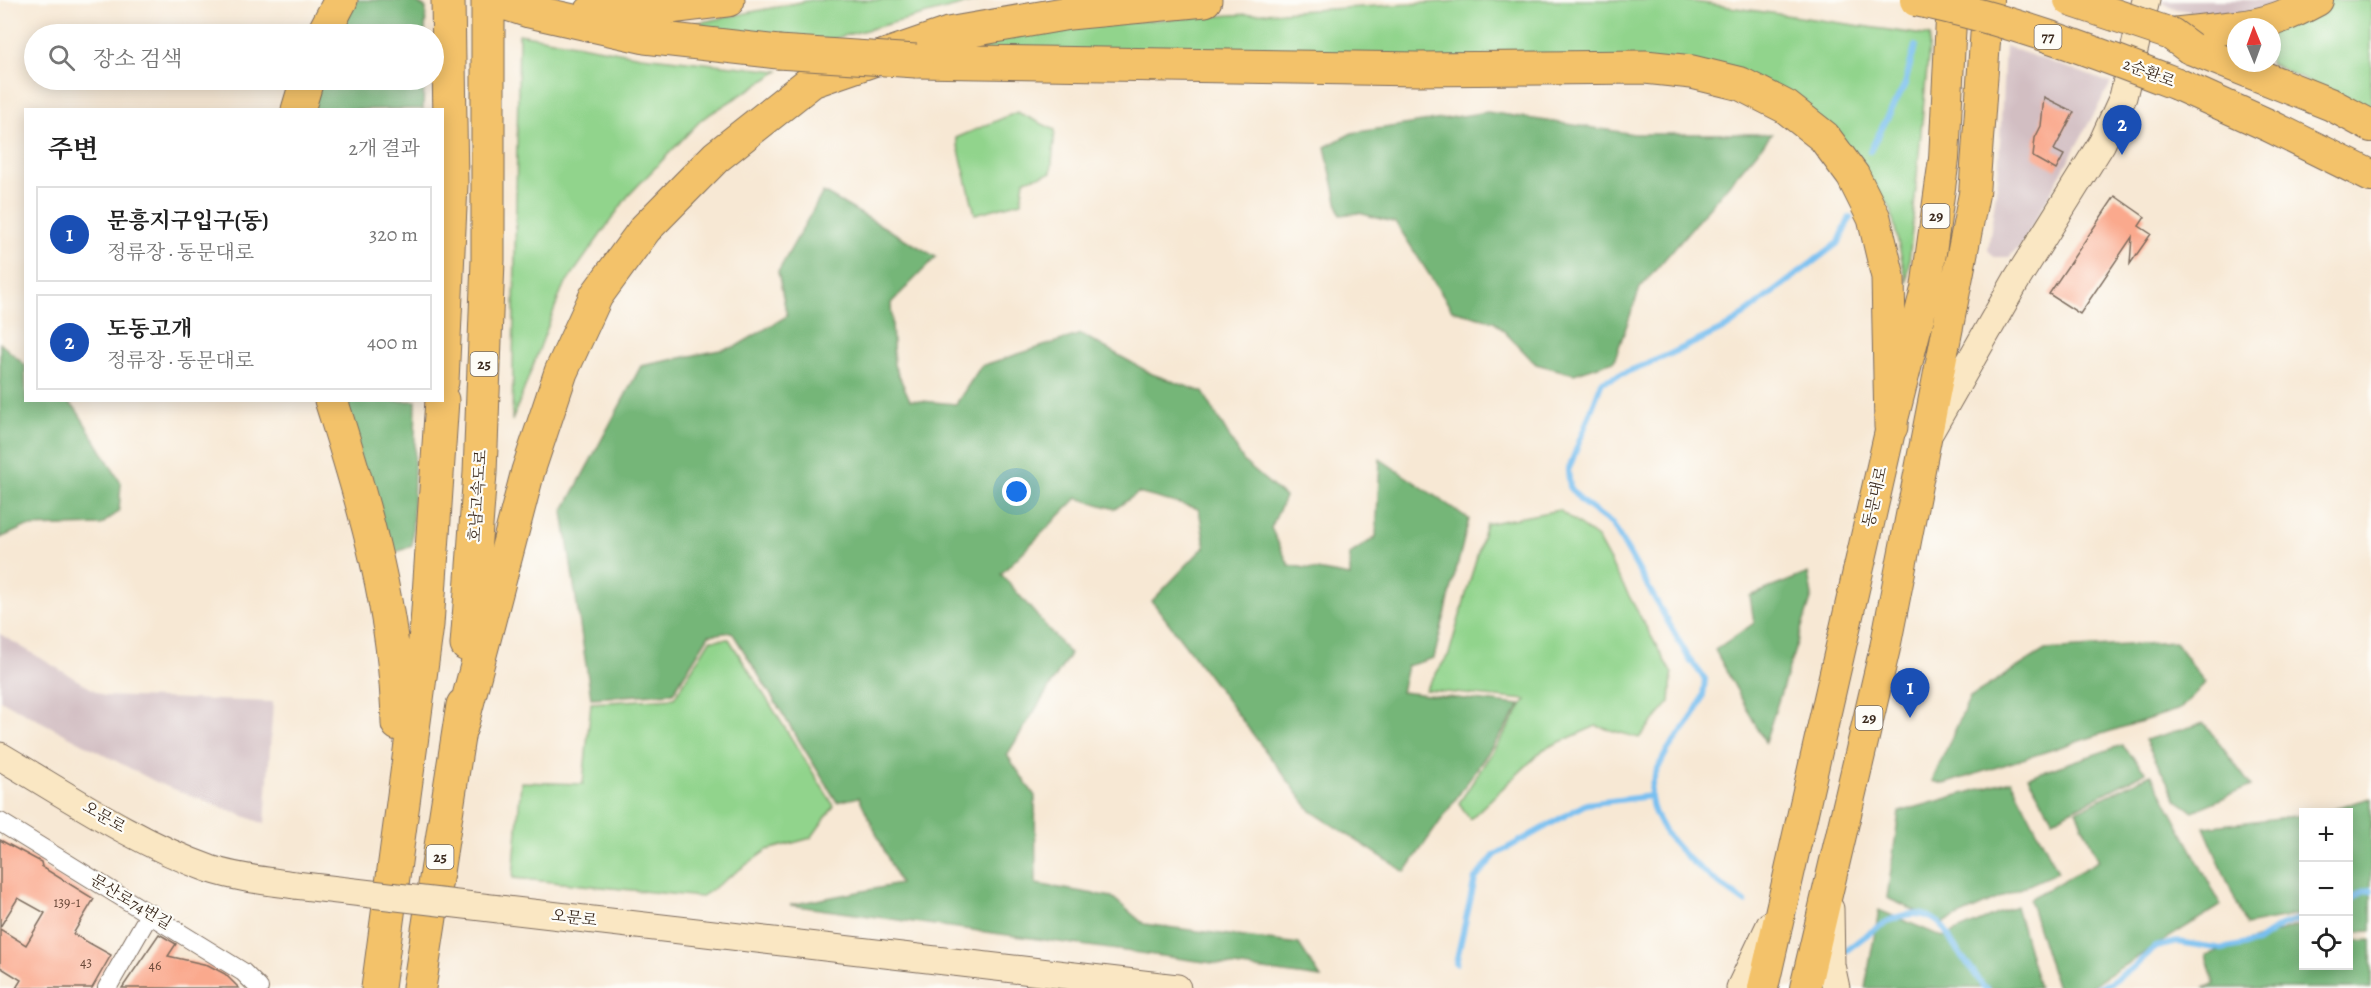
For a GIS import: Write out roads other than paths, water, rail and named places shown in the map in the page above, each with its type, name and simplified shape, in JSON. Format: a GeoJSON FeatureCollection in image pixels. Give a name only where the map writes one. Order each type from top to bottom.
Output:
{"type":"FeatureCollection","features":[{"type":"Feature","properties":{"kind":"highway"},"geometry":{"type":"LineString","coordinates":[[328,24],[341,0]]}},
{"type":"Feature","properties":{"kind":"highway"},"geometry":{"type":"LineString","coordinates":[[444,338],[451,184],[448,0]]}},
{"type":"Feature","properties":{"kind":"highway","name":"호남고속도로"},"geometry":{"type":"LineString","coordinates":[[418,988],[461,727],[480,473],[488,260],[488,0]]}},
{"type":"Feature","properties":{"kind":"highway"},"geometry":{"type":"LineString","coordinates":[[495,0],[530,11],[645,37],[778,52],[916,61],[1418,69],[1645,67],[1692,72],[1741,84],[1786,107],[1824,137],[1852,176],[1874,218],[1888,277],[1891,427]]}},
{"type":"Feature","properties":{"kind":"highway"},"geometry":{"type":"LineString","coordinates":[[530,11],[624,13],[728,0]]}},
{"type":"Feature","properties":{"kind":"highway"},"geometry":{"type":"LineString","coordinates":[[461,727],[528,471],[561,372],[603,286],[645,229],[716,157],[812,81],[948,34],[1069,13],[1205,0]]}},
{"type":"Feature","properties":{"kind":"highway","name":"2순환로"},"geometry":{"type":"LineString","coordinates":[[1916,0],[2006,23],[2098,53],[2177,84],[2270,126],[2371,176]]}},
{"type":"Feature","properties":{"kind":"highway"},"geometry":{"type":"LineString","coordinates":[[2070,0],[2186,37],[2332,105],[2371,126]]}},
{"type":"Feature","properties":{"kind":"highway"},"geometry":{"type":"LineString","coordinates":[[2281,18],[2317,0]]}},
{"type":"Feature","properties":{"kind":"highway"},"geometry":{"type":"LineString","coordinates":[[2186,37],[2227,29]]}},
{"type":"Feature","properties":{"kind":"highway"},"geometry":{"type":"LineString","coordinates":[[299,108],[304,90]]}},
{"type":"Feature","properties":{"kind":"highway"},"geometry":{"type":"LineString","coordinates":[[332,402],[365,507],[389,611],[397,684],[399,843]]}},
{"type":"Feature","properties":{"kind":"highway"},"geometry":{"type":"LineString","coordinates":[[378,988],[427,625],[442,402]]}},
{"type":"Feature","properties":{"kind":"main road","name":"동문대로"},"geometry":{"type":"LineString","coordinates":[[1762,988],[1891,427],[1926,289],[1944,159],[1952,0]]}},
{"type":"Feature","properties":{"kind":"main road","name":"29"},"geometry":{"type":"LineString","coordinates":[[1805,988],[1885,648],[1974,194],[1988,0]]}},
{"type":"Feature","properties":{"kind":"main road"},"geometry":{"type":"LineString","coordinates":[[1923,446],[2016,279],[2102,143],[2123,97],[2146,0]]}},
{"type":"Feature","properties":{"kind":"main road","name":"오문로"},"geometry":{"type":"LineString","coordinates":[[0,756],[138,836],[212,869],[295,885],[1177,988]]}},
{"type":"Feature","properties":{"kind":"main road"},"geometry":{"type":"LineString","coordinates":[[1830,884],[1831,965],[1836,988]]}},
{"type":"Feature","properties":{"kind":"main road"},"geometry":{"type":"LineString","coordinates":[[1740,988],[1785,894]]}},
{"type":"Feature","properties":{"kind":"street","name":"문산로74번길"},"geometry":{"type":"LineString","coordinates":[[0,822],[243,972],[259,988]]}},
{"type":"Feature","properties":{"kind":"street"},"geometry":{"type":"LineString","coordinates":[[107,988],[150,913]]}},
{"type":"Feature","properties":{"kind":"waterway"},"geometry":{"type":"LineString","coordinates":[[1870,151],[1905,84],[1915,46]]}},
{"type":"Feature","properties":{"kind":"waterway"},"geometry":{"type":"LineString","coordinates":[[1745,902],[1688,858],[1663,829],[1655,814],[1651,792],[1656,774],[1667,751],[1698,708],[1703,696],[1705,679],[1688,657],[1613,525],[1582,502],[1570,487],[1568,471],[1602,382],[1666,356],[1729,326],[1839,242],[1850,217]]}},
{"type":"Feature","properties":{"kind":"waterway"},"geometry":{"type":"LineString","coordinates":[[1456,963],[1475,879],[1495,855],[1586,804],[1651,796]]}},
{"type":"Feature","properties":{"kind":"waterway"},"geometry":{"type":"LineString","coordinates":[[2353,899],[2364,891],[2371,890]]}},
{"type":"Feature","properties":{"kind":"waterway"},"geometry":{"type":"LineString","coordinates":[[1847,950],[1867,934],[1891,920],[1915,914],[1927,916],[1944,928],[1983,987],[1987,988]]}},
{"type":"Feature","properties":{"kind":"waterway"},"geometry":{"type":"LineString","coordinates":[[2096,988],[2110,983],[2134,967],[2155,947],[2178,942],[2222,949],[2257,942],[2280,926],[2299,920]]}},
{"type":"Feature","properties":{"kind":"place","name":"도동고개"},"geometry":{"type":"Point","coordinates":[2122,155]}},
{"type":"Feature","properties":{"kind":"place","name":"문흥지구입구(동)"},"geometry":{"type":"Point","coordinates":[1910,718]}}]}
